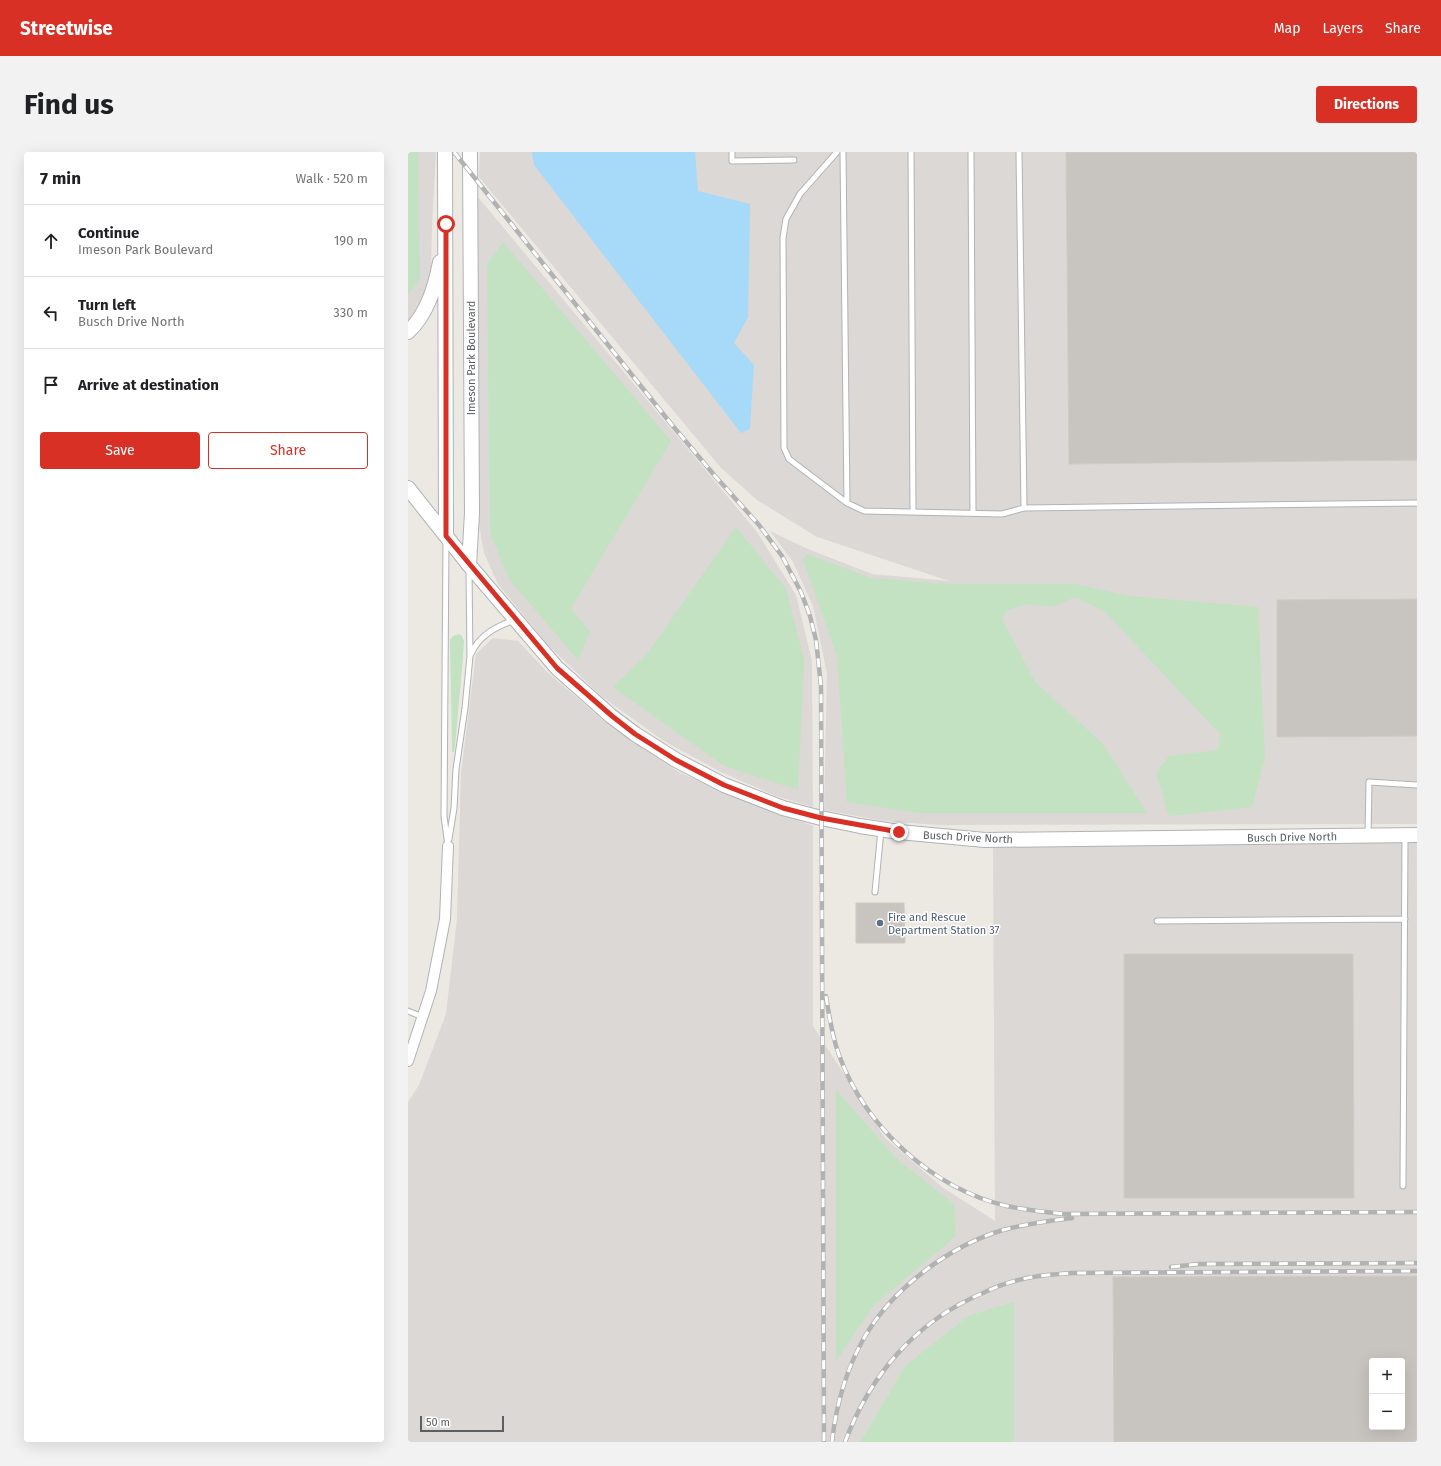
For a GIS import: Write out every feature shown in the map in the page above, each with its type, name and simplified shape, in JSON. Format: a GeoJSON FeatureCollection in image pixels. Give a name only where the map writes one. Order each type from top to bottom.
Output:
{"type":"FeatureCollection","features":[{"type":"Feature","properties":{"kind":"street"},"geometry":{"type":"LineString","coordinates":[[445,152],[446,536]]}},
{"type":"Feature","properties":{"kind":"street","name":"Imeson Park Boulevard"},"geometry":{"type":"LineString","coordinates":[[469,565],[472,512],[470,152]]}},
{"type":"Feature","properties":{"kind":"street"},"geometry":{"type":"LineString","coordinates":[[408,332],[417,323],[429,303],[437,278],[446,224]]}},
{"type":"Feature","properties":{"kind":"street","name":"Busch Drive North"},"geometry":{"type":"LineString","coordinates":[[408,488],[469,565],[557,668],[612,716],[635,734],[676,760],[724,785],[783,808],[821,818],[881,829],[985,840],[1411,835]]}},
{"type":"Feature","properties":{"kind":"street"},"geometry":{"type":"LineString","coordinates":[[408,1061],[431,991],[445,919],[448,846]]}},
{"type":"Feature","properties":{"kind":"lane"},"geometry":{"type":"LineString","coordinates":[[732,152],[732,161],[794,160]]}},
{"type":"Feature","properties":{"kind":"lane"},"geometry":{"type":"LineString","coordinates":[[837,152],[800,194],[786,218],[783,238],[784,448],[789,459],[847,503],[864,511],[1002,514],[1024,508],[1417,503]]}},
{"type":"Feature","properties":{"kind":"lane"},"geometry":{"type":"LineString","coordinates":[[843,152],[847,503]]}},
{"type":"Feature","properties":{"kind":"lane"},"geometry":{"type":"LineString","coordinates":[[911,152],[913,512]]}},
{"type":"Feature","properties":{"kind":"lane"},"geometry":{"type":"LineString","coordinates":[[971,152],[973,513]]}},
{"type":"Feature","properties":{"kind":"lane"},"geometry":{"type":"LineString","coordinates":[[1019,152],[1024,508]]}},
{"type":"Feature","properties":{"kind":"lane"},"geometry":{"type":"LineString","coordinates":[[446,536],[444,816],[448,846]]}},
{"type":"Feature","properties":{"kind":"lane"},"geometry":{"type":"LineString","coordinates":[[448,846],[454,808],[456,769],[465,708],[470,656],[469,565]]}},
{"type":"Feature","properties":{"kind":"lane"},"geometry":{"type":"LineString","coordinates":[[470,656],[475,644],[487,634],[501,625],[516,620]]}},
{"type":"Feature","properties":{"kind":"lane"},"geometry":{"type":"LineString","coordinates":[[1368,836],[1369,782],[1417,785]]}},
{"type":"Feature","properties":{"kind":"lane"},"geometry":{"type":"LineString","coordinates":[[875,892],[881,829]]}},
{"type":"Feature","properties":{"kind":"lane"},"geometry":{"type":"LineString","coordinates":[[1403,1186],[1405,919],[1411,835]]}},
{"type":"Feature","properties":{"kind":"lane"},"geometry":{"type":"LineString","coordinates":[[1157,921],[1405,919]]}},
{"type":"Feature","properties":{"kind":"lane"},"geometry":{"type":"LineString","coordinates":[[408,1011],[423,1017]]}},
{"type":"Feature","properties":{"kind":"shaded area"},"geometry":{"type":"Polygon","coordinates":[[[408,152],[436,152],[431,272],[425,298],[408,323],[408,152]]]}},
{"type":"Feature","properties":{"kind":"shaded area"},"geometry":{"type":"Polygon","coordinates":[[[480,152],[1417,152],[1417,824],[939,825],[884,821],[824,810],[827,674],[813,606],[793,562],[770,531],[808,549],[872,574],[949,581],[817,537],[757,500],[721,468],[479,177],[480,152]]]}},
{"type":"Feature","properties":{"kind":"shaded area"},"geometry":{"type":"Polygon","coordinates":[[[477,196],[757,532],[796,595],[812,661],[813,807],[776,796],[721,772],[664,741],[601,696],[548,645],[498,584],[484,553],[479,525],[477,196]]]}},
{"type":"Feature","properties":{"kind":"shaded area"},"geometry":{"type":"Polygon","coordinates":[[[493,638],[518,641],[547,672],[604,721],[680,773],[813,826],[813,1026],[885,1138],[942,1187],[995,1221],[993,845],[1417,843],[1417,1442],[1014,1442],[1014,1302],[905,1366],[860,1442],[408,1442],[408,1102],[419,1085],[446,1014],[457,918],[461,774],[476,654],[493,638]]]}},
{"type":"Feature","properties":{"kind":"green space"},"geometry":{"type":"Polygon","coordinates":[[[408,152],[418,152],[420,279],[408,295],[408,152]]]}},
{"type":"Feature","properties":{"kind":"green space"},"geometry":{"type":"Polygon","coordinates":[[[503,242],[671,441],[571,608],[590,632],[578,660],[509,579],[490,533],[487,264],[503,242]]]}},
{"type":"Feature","properties":{"kind":"green space"},"geometry":{"type":"Polygon","coordinates":[[[736,527],[786,589],[804,660],[798,790],[724,766],[613,687],[647,654],[736,527]]]}},
{"type":"Feature","properties":{"kind":"green space"},"geometry":{"type":"Polygon","coordinates":[[[807,554],[871,578],[947,584],[1075,584],[1129,596],[1258,607],[1265,758],[1252,807],[1169,816],[1156,773],[1169,756],[1218,750],[1220,734],[1104,611],[1075,597],[1053,607],[1029,604],[1007,610],[1002,619],[1035,682],[1103,744],[1147,813],[920,813],[847,802],[837,656],[803,559],[807,554]]]}},
{"type":"Feature","properties":{"kind":"green space"},"geometry":{"type":"Polygon","coordinates":[[[459,634],[462,636],[464,641],[455,747],[454,752],[452,752],[450,640],[453,636],[459,634]]]}},
{"type":"Feature","properties":{"kind":"green space"},"geometry":{"type":"Polygon","coordinates":[[[836,1090],[898,1160],[954,1204],[956,1236],[874,1305],[836,1361],[836,1090]]]}},
{"type":"Feature","properties":{"kind":"green space"},"geometry":{"type":"Polygon","coordinates":[[[1014,1302],[1014,1442],[860,1442],[905,1366],[968,1316],[1014,1302]]]}},
{"type":"Feature","properties":{"kind":"water"},"geometry":{"type":"Polygon","coordinates":[[[532,152],[695,152],[698,191],[750,204],[748,317],[734,343],[754,365],[750,429],[741,433],[534,165],[532,152]]]}},
{"type":"Feature","properties":{"kind":"building"},"geometry":{"type":"Polygon","coordinates":[[[1066,152],[1417,152],[1417,460],[1069,464],[1066,152]]]}},
{"type":"Feature","properties":{"kind":"building"},"geometry":{"type":"Polygon","coordinates":[[[1417,599],[1417,736],[1277,737],[1277,600],[1417,599]]]}},
{"type":"Feature","properties":{"kind":"building","name":"Fire and Rescue Department Station 37"},"geometry":{"type":"Polygon","coordinates":[[[856,903],[904,903],[905,943],[856,943],[856,903]]]}},
{"type":"Feature","properties":{"kind":"building"},"geometry":{"type":"Polygon","coordinates":[[[1124,954],[1353,954],[1354,1198],[1124,1198],[1124,954]]]}},
{"type":"Feature","properties":{"kind":"building"},"geometry":{"type":"Polygon","coordinates":[[[1417,1276],[1417,1442],[1114,1442],[1113,1277],[1417,1276]]]}},
{"type":"Feature","properties":{"kind":"railway"},"geometry":{"type":"LineString","coordinates":[[454,152],[672,425],[759,525],[782,556],[801,592],[810,616],[816,640],[821,686],[824,1442]]}},
{"type":"Feature","properties":{"kind":"railway"},"geometry":{"type":"LineString","coordinates":[[826,996],[839,1055],[851,1081],[866,1107],[884,1130],[905,1151],[928,1170],[953,1185],[980,1198],[1007,1206],[1064,1214],[1417,1212]]}},
{"type":"Feature","properties":{"kind":"railway"},"geometry":{"type":"LineString","coordinates":[[832,1442],[839,1401],[847,1375],[858,1350],[876,1320],[906,1287],[943,1258],[983,1237],[1020,1226],[1072,1218]]}},
{"type":"Feature","properties":{"kind":"railway"},"geometry":{"type":"LineString","coordinates":[[1171,1267],[1199,1264],[1417,1263]]}},
{"type":"Feature","properties":{"kind":"railway"},"geometry":{"type":"LineString","coordinates":[[845,1442],[855,1418],[868,1394],[898,1353],[916,1335],[937,1319],[959,1305],[1002,1285],[1029,1278],[1074,1273],[1417,1271]]}},
{"type":"Feature","properties":{"kind":"place","name":"Fire and Rescue Department Station 37"},"geometry":{"type":"Point","coordinates":[880,923]}},
{"type":"Feature","properties":{"kind":"route"},"geometry":{"type":"LineString","coordinates":[[446,224],[446,536],[557,668],[635,734],[676,760],[724,785],[783,808],[821,818],[899,832]]}}]}
